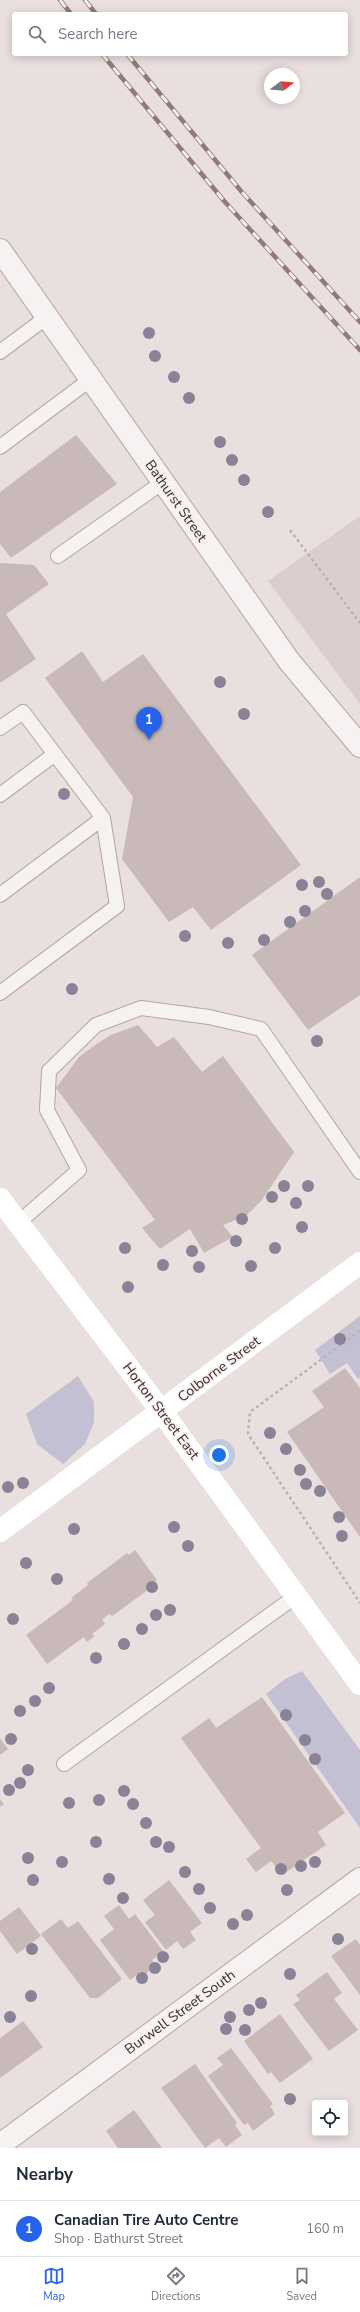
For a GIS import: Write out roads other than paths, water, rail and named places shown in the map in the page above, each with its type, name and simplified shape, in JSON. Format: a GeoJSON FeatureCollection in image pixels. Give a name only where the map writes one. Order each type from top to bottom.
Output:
{"type":"FeatureCollection","features":[{"type":"Feature","properties":{"kind":"main road","name":"Horton Street East"},"geometry":{"type":"LineString","coordinates":[[0,1199],[162,1412],[360,1684]]}},
{"type":"Feature","properties":{"kind":"main road","name":"Colborne Street"},"geometry":{"type":"LineString","coordinates":[[0,1531],[162,1412],[360,1263]]}},
{"type":"Feature","properties":{"kind":"street","name":"Bathurst Street"},"geometry":{"type":"LineString","coordinates":[[0,250],[289,661],[360,746]]}},
{"type":"Feature","properties":{"kind":"street","name":"Burwell Street South"},"geometry":{"type":"LineString","coordinates":[[0,2145],[360,1879]]}},
{"type":"Feature","properties":{"kind":"lane"},"geometry":{"type":"LineString","coordinates":[[0,352],[47,317]]}},
{"type":"Feature","properties":{"kind":"lane"},"geometry":{"type":"LineString","coordinates":[[0,447],[91,379]]}},
{"type":"Feature","properties":{"kind":"lane"},"geometry":{"type":"LineString","coordinates":[[58,556],[163,482]]}},
{"type":"Feature","properties":{"kind":"lane"},"geometry":{"type":"LineString","coordinates":[[0,728],[23,712],[102,818],[117,906],[0,993]]}},
{"type":"Feature","properties":{"kind":"lane"},"geometry":{"type":"LineString","coordinates":[[0,795],[55,754]]}},
{"type":"Feature","properties":{"kind":"lane"},"geometry":{"type":"LineString","coordinates":[[0,895],[102,818]]}},
{"type":"Feature","properties":{"kind":"lane"},"geometry":{"type":"LineString","coordinates":[[18,1223],[78,1170],[47,1110],[49,1071],[96,1025],[141,1008],[209,1017],[261,1030],[360,1172]]}},
{"type":"Feature","properties":{"kind":"lane"},"geometry":{"type":"LineString","coordinates":[[64,1764],[296,1596]]}},
{"type":"Feature","properties":{"kind":"railway"},"geometry":{"type":"LineString","coordinates":[[60,0],[69,12]]}},
{"type":"Feature","properties":{"kind":"railway"},"geometry":{"type":"LineString","coordinates":[[85,0],[94,12]]}},
{"type":"Feature","properties":{"kind":"railway"},"geometry":{"type":"LineString","coordinates":[[104,56],[225,202],[360,350]]}},
{"type":"Feature","properties":{"kind":"railway"},"geometry":{"type":"LineString","coordinates":[[129,56],[241,191],[360,322]]}},
{"type":"Feature","properties":{"kind":"place","name":"Canadian Tire Auto Centre"},"geometry":{"type":"Point","coordinates":[149,740]}}]}
